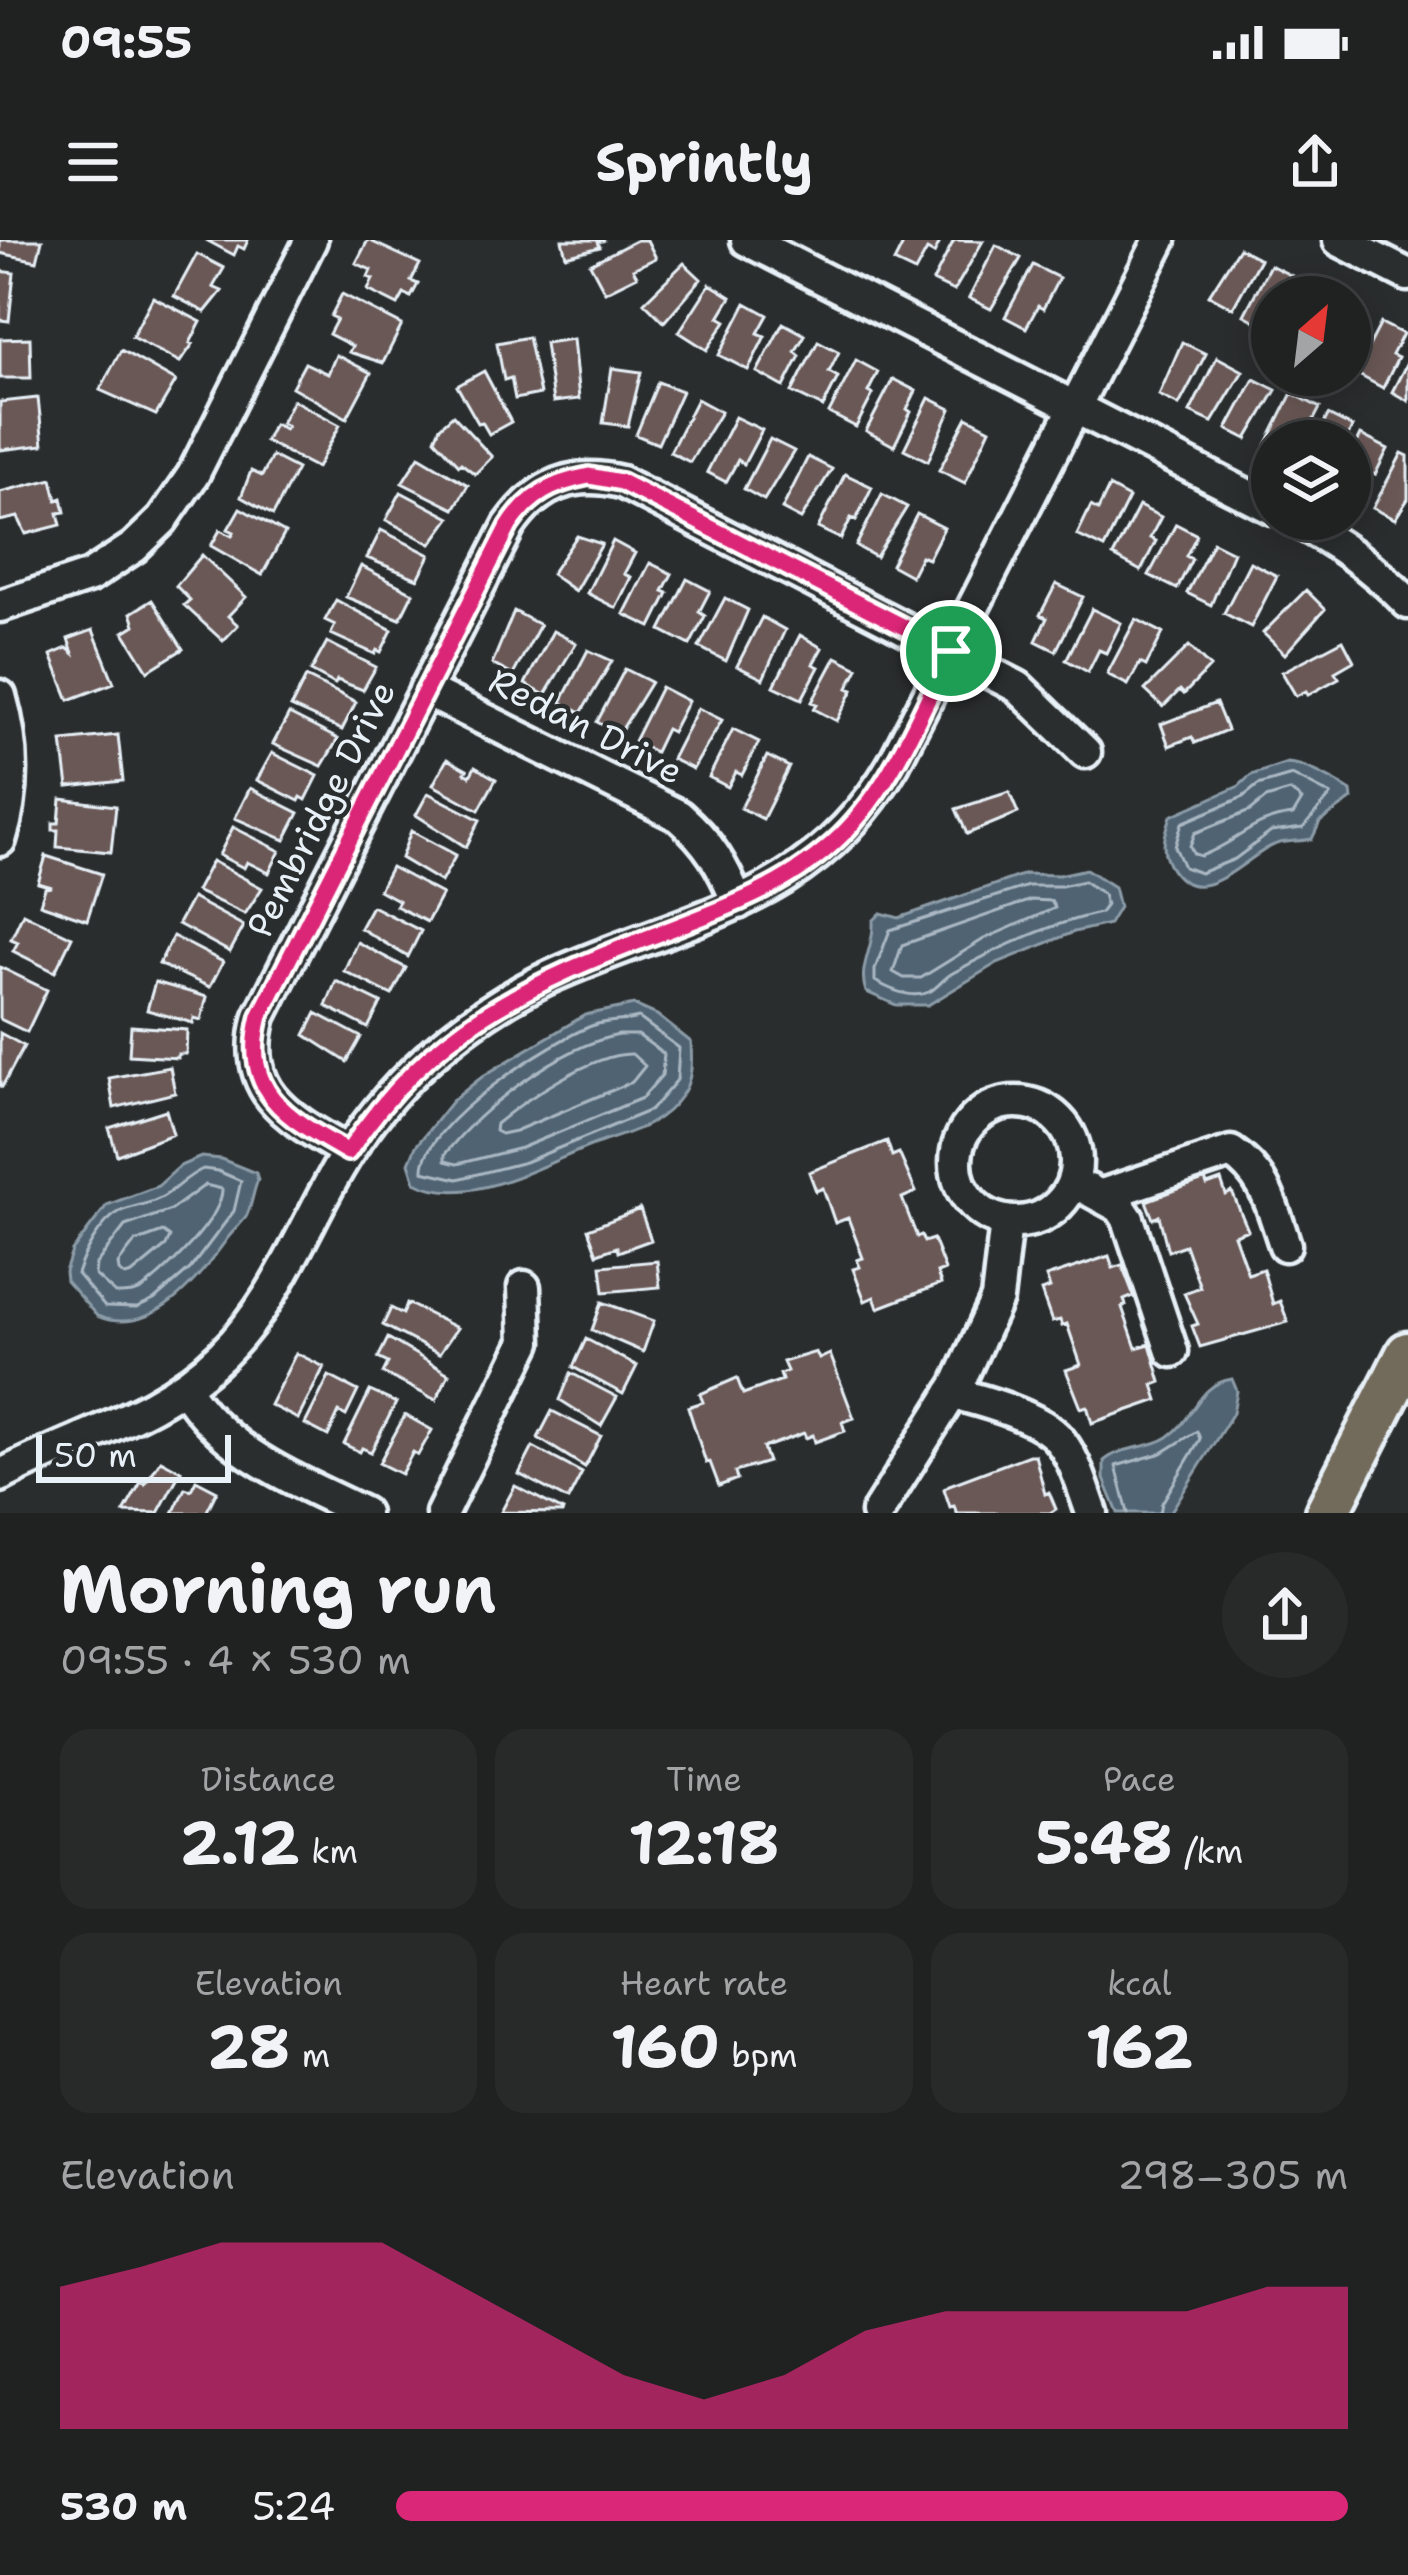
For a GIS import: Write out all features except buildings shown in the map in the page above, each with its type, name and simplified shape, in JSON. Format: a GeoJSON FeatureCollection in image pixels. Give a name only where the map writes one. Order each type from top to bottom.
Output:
{"type":"FeatureCollection","features":[{"type":"Feature","properties":{"kind":"highway"},"geometry":{"type":"LineString","coordinates":[[1327,1513],[1408,1354]]}},
{"type":"Feature","properties":{"kind":"street"},"geometry":{"type":"LineString","coordinates":[[0,605],[90,576],[134,547],[162,520],[193,475],[311,240]]}},
{"type":"Feature","properties":{"kind":"street"},"geometry":{"type":"LineString","coordinates":[[747,240],[1251,497]]}},
{"type":"Feature","properties":{"kind":"street"},"geometry":{"type":"LineString","coordinates":[[0,1477],[135,1418],[184,1388],[222,1355],[263,1306],[348,1152],[416,1070],[452,1037],[501,1003],[565,970],[738,903],[810,863],[854,822],[883,783],[1160,240]]}},
{"type":"Feature","properties":{"kind":"street"},"geometry":{"type":"LineString","coordinates":[[1339,240],[1408,275]]}},
{"type":"Feature","properties":{"kind":"street","name":"Pembridge Drive"},"geometry":{"type":"LineString","coordinates":[[348,1152],[295,1122],[270,1096],[259,1075],[255,1040],[265,1005],[425,689],[509,526],[530,499],[548,487],[589,476],[621,482],[951,651]]}},
{"type":"Feature","properties":{"kind":"street"},"geometry":{"type":"LineString","coordinates":[[1333,540],[1364,561],[1408,603]]}},
{"type":"Feature","properties":{"kind":"street"},"geometry":{"type":"LineString","coordinates":[[951,651],[1018,687],[1085,752]]}},
{"type":"Feature","properties":{"kind":"street","name":"Redan Drive"},"geometry":{"type":"LineString","coordinates":[[425,689],[679,816],[711,846],[738,903]]}},
{"type":"Feature","properties":{"kind":"street"},"geometry":{"type":"LineString","coordinates":[[0,696],[10,740],[11,782],[0,840]]}},
{"type":"Feature","properties":{"kind":"street"},"geometry":{"type":"LineString","coordinates":[[1172,1351],[1128,1219],[1120,1207],[1087,1190],[1065,1127],[1034,1105],[995,1106],[978,1115],[957,1148],[956,1168],[961,1187],[987,1215],[1006,1222],[1027,1222],[1087,1190],[1231,1152],[1266,1187],[1285,1245]]}},
{"type":"Feature","properties":{"kind":"street"},"geometry":{"type":"LineString","coordinates":[[878,1513],[952,1394],[997,1299],[1006,1222]]}},
{"type":"Feature","properties":{"kind":"street"},"geometry":{"type":"LineString","coordinates":[[442,1513],[526,1342],[524,1287]]}},
{"type":"Feature","properties":{"kind":"street"},"geometry":{"type":"LineString","coordinates":[[184,1388],[216,1429],[249,1456],[363,1513]]}},
{"type":"Feature","properties":{"kind":"street"},"geometry":{"type":"LineString","coordinates":[[952,1394],[983,1401],[1056,1436],[1092,1513]]}},
{"type":"Feature","properties":{"kind":"water"},"geometry":{"type":"Polygon","coordinates":[[[1287,763],[1329,778],[1351,791],[1352,799],[1320,822],[1312,839],[1274,845],[1210,883],[1185,882],[1173,871],[1164,844],[1171,816],[1239,786],[1251,775],[1287,763]]]}},
{"type":"Feature","properties":{"kind":"water"},"geometry":{"type":"Polygon","coordinates":[[[1086,869],[1114,887],[1119,907],[1109,924],[1074,932],[997,963],[928,1005],[896,1005],[866,992],[864,974],[873,921],[881,913],[899,918],[1025,874],[1059,875],[1086,869]]]}},
{"type":"Feature","properties":{"kind":"water"},"geometry":{"type":"Polygon","coordinates":[[[634,1005],[657,1015],[691,1042],[688,1083],[673,1107],[630,1132],[481,1188],[436,1189],[415,1182],[409,1163],[416,1146],[452,1101],[483,1076],[585,1015],[634,1005]]]}},
{"type":"Feature","properties":{"kind":"water"},"geometry":{"type":"Polygon","coordinates":[[[201,1157],[221,1159],[256,1173],[246,1217],[172,1301],[137,1319],[97,1316],[66,1281],[72,1251],[107,1205],[158,1186],[180,1166],[201,1157]]]}},
{"type":"Feature","properties":{"kind":"water"},"geometry":{"type":"Polygon","coordinates":[[[1232,1379],[1237,1391],[1233,1413],[1170,1513],[1118,1513],[1104,1479],[1104,1461],[1168,1437],[1203,1395],[1232,1379]]]}},
{"type":"Feature","properties":{"kind":"route"},"geometry":{"type":"LineString","coordinates":[[589,476],[621,482],[951,651],[875,794],[837,840],[791,877],[512,996],[424,1061],[348,1152],[295,1122],[263,1087],[255,1040],[265,1005],[509,526],[544,489],[589,476]]}}]}
